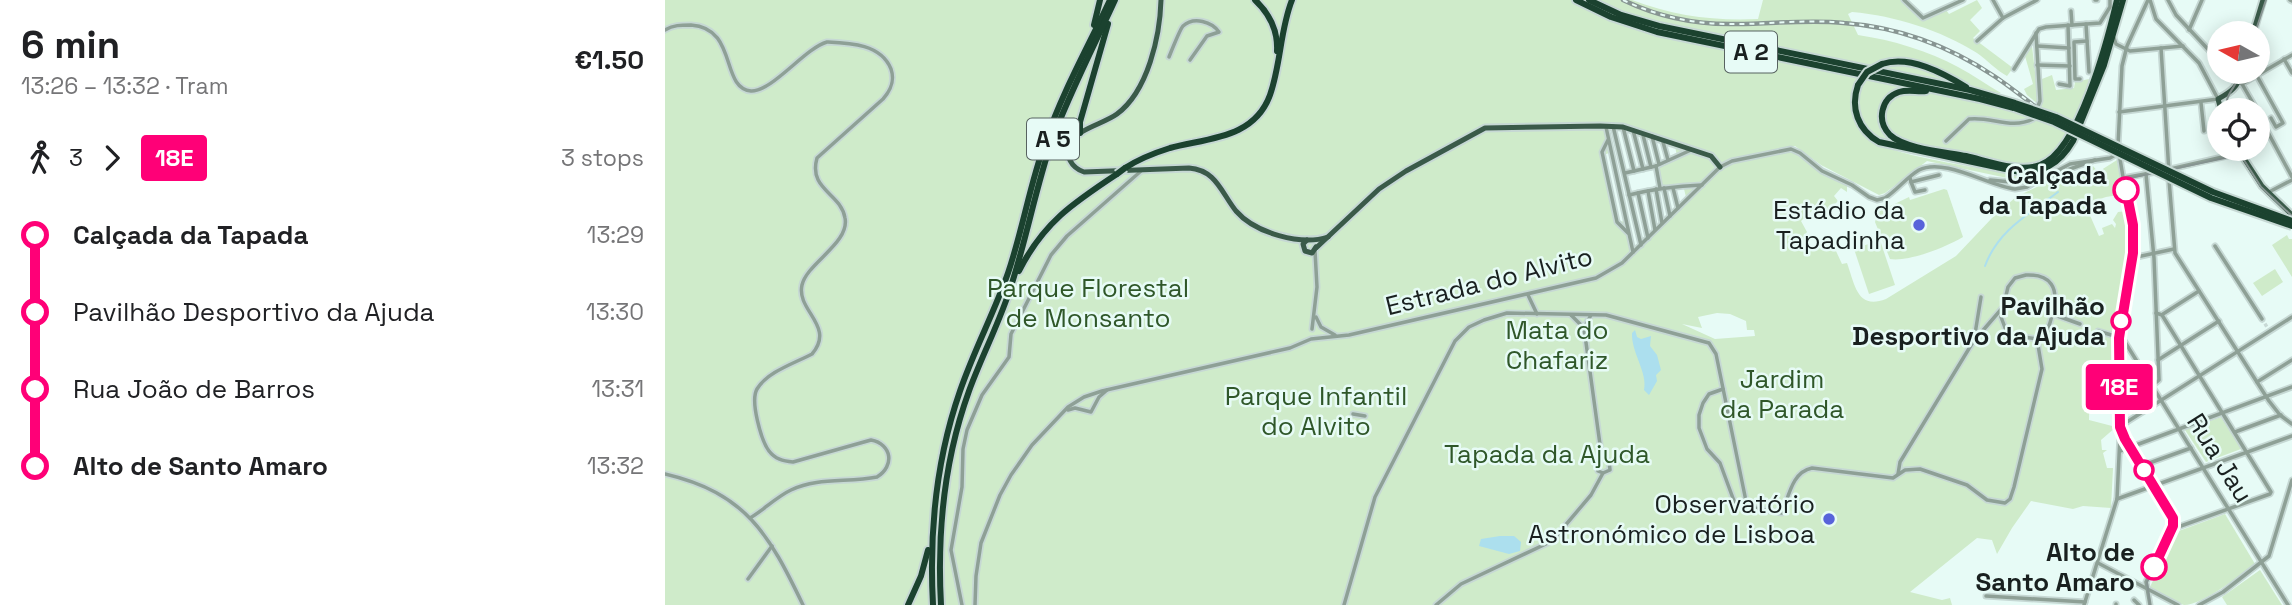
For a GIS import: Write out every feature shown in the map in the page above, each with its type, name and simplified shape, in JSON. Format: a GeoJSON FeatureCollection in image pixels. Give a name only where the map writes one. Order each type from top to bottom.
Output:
{"type":"FeatureCollection","features":[{"type":"Feature","properties":{"kind":"highway"},"geometry":{"type":"LineString","coordinates":[[1085,49],[1100,0]]}},
{"type":"Feature","properties":{"kind":"highway"},"geometry":{"type":"LineString","coordinates":[[1080,133],[1080,122],[1114,0]]}},
{"type":"Feature","properties":{"kind":"highway","name":"A 5"},"geometry":{"type":"LineString","coordinates":[[933,605],[932,531],[940,464],[959,394],[1008,273],[1051,124],[1085,49],[1114,0]]}},
{"type":"Feature","properties":{"kind":"highway","name":"A 5"},"geometry":{"type":"LineString","coordinates":[[941,605],[940,530],[949,461],[969,388],[1011,286],[1053,139],[1114,0]]}},
{"type":"Feature","properties":{"kind":"highway"},"geometry":{"type":"LineString","coordinates":[[1255,0],[1270,20],[1277,47],[1273,75],[1263,107]]}},
{"type":"Feature","properties":{"kind":"highway"},"geometry":{"type":"LineString","coordinates":[[1011,286],[1030,249],[1052,222],[1117,174],[1168,149],[1234,133],[1252,121],[1269,97],[1273,85],[1292,0]]}},
{"type":"Feature","properties":{"kind":"highway","name":"A 2"},"geometry":{"type":"LineString","coordinates":[[1576,0],[1618,20],[1657,32],[2015,105],[2211,198],[2292,226]]}},
{"type":"Feature","properties":{"kind":"highway","name":"A 2"},"geometry":{"type":"LineString","coordinates":[[1589,0],[1621,15],[1659,26],[1970,90],[2056,117],[2213,192],[2292,221]]}},
{"type":"Feature","properties":{"kind":"highway"},"geometry":{"type":"LineString","coordinates":[[1931,89],[1924,92],[1906,90],[1891,96],[1881,118],[1883,126],[1895,139],[2014,166],[2034,167],[2042,164],[2056,155],[2070,134],[2097,72],[2120,0]]}},
{"type":"Feature","properties":{"kind":"highway"},"geometry":{"type":"LineString","coordinates":[[1970,90],[1920,65],[1900,61],[1882,64],[1867,72],[1858,85],[1856,116],[1863,130],[1879,142],[2015,172],[2038,172],[2055,164],[2073,141],[2095,91],[2114,36],[2120,0]]}},
{"type":"Feature","properties":{"kind":"highway"},"geometry":{"type":"LineString","coordinates":[[908,605],[921,576],[932,531]]}},
{"type":"Feature","properties":{"kind":"main road"},"geometry":{"type":"LineString","coordinates":[[1161,0],[1156,44],[1132,97],[1117,114],[1080,133],[1070,144],[1070,162],[1079,171],[1089,173],[1189,168],[1205,171],[1245,219],[1290,239],[1311,253],[1379,189],[1479,130],[1498,127],[1623,127],[1713,157],[1720,167]]}},
{"type":"Feature","properties":{"kind":"main road"},"geometry":{"type":"LineString","coordinates":[[2257,21],[2263,0]]}},
{"type":"Feature","properties":{"kind":"main road"},"geometry":{"type":"LineString","coordinates":[[2221,98],[2229,95],[2240,84]]}},
{"type":"Feature","properties":{"kind":"main road"},"geometry":{"type":"LineString","coordinates":[[2245,161],[2268,192],[2292,215]]}},
{"type":"Feature","properties":{"kind":"main road"},"geometry":{"type":"LineString","coordinates":[[1290,239],[1328,237]]}},
{"type":"Feature","properties":{"kind":"main road"},"geometry":{"type":"LineString","coordinates":[[1309,240],[1315,243],[1316,249]]}},
{"type":"Feature","properties":{"kind":"main road"},"geometry":{"type":"LineString","coordinates":[[1305,251],[1303,244],[1309,240]]}},
{"type":"Feature","properties":{"kind":"street"},"geometry":{"type":"LineString","coordinates":[[1904,0],[1923,18],[1963,0]]}},
{"type":"Feature","properties":{"kind":"street"},"geometry":{"type":"LineString","coordinates":[[1993,0],[2003,18]]}},
{"type":"Feature","properties":{"kind":"street"},"geometry":{"type":"LineString","coordinates":[[1977,41],[2003,18],[2037,0]]}},
{"type":"Feature","properties":{"kind":"street"},"geometry":{"type":"LineString","coordinates":[[2014,69],[2042,27],[2100,23],[2110,7],[2110,0]]}},
{"type":"Feature","properties":{"kind":"street"},"geometry":{"type":"LineString","coordinates":[[2149,0],[2156,19],[2199,64],[2217,98]]}},
{"type":"Feature","properties":{"kind":"street"},"geometry":{"type":"LineString","coordinates":[[1986,596],[2085,604],[2117,499],[2120,430],[2118,334],[2132,258],[2132,225],[2119,152],[2120,76],[2126,49],[2149,0]]}},
{"type":"Feature","properties":{"kind":"street"},"geometry":{"type":"LineString","coordinates":[[2168,0],[2189,30],[2207,49]]}},
{"type":"Feature","properties":{"kind":"street"},"geometry":{"type":"LineString","coordinates":[[2189,30],[2202,0]]}},
{"type":"Feature","properties":{"kind":"street"},"geometry":{"type":"LineString","coordinates":[[2059,84],[2070,86],[2071,11]]}},
{"type":"Feature","properties":{"kind":"street"},"geometry":{"type":"LineString","coordinates":[[1169,57],[1181,28],[1186,24],[1201,21],[1217,29],[1219,32],[1207,36],[1190,60]]}},
{"type":"Feature","properties":{"kind":"street"},"geometry":{"type":"LineString","coordinates":[[2086,24],[2089,72]]}},
{"type":"Feature","properties":{"kind":"street"},"geometry":{"type":"LineString","coordinates":[[665,30],[673,26],[695,25],[711,31],[721,45],[735,80],[739,86],[750,90],[758,90],[774,81],[802,57],[827,42],[874,50],[881,54],[892,72],[890,91],[817,158],[815,173],[818,180],[841,208],[845,218],[842,235],[802,284],[804,301],[820,331],[817,348],[812,354],[763,381],[757,389],[754,402],[765,444],[769,451],[781,460],[793,462],[871,440],[878,441],[885,447],[889,454],[889,463],[884,473],[877,477],[817,482],[790,490],[750,518]]}},
{"type":"Feature","properties":{"kind":"street"},"geometry":{"type":"LineString","coordinates":[[1946,141],[1969,119],[2013,124],[2033,119],[2040,101],[2036,33]]}},
{"type":"Feature","properties":{"kind":"street"},"geometry":{"type":"LineString","coordinates":[[2114,36],[2114,42],[2130,51],[2183,46]]}},
{"type":"Feature","properties":{"kind":"street"},"geometry":{"type":"LineString","coordinates":[[2080,79],[2075,79],[2074,42],[2087,41]]}},
{"type":"Feature","properties":{"kind":"street"},"geometry":{"type":"LineString","coordinates":[[2037,46],[2069,48]]}},
{"type":"Feature","properties":{"kind":"street"},"geometry":{"type":"LineString","coordinates":[[2161,48],[2174,249],[2267,398],[2292,424]]}},
{"type":"Feature","properties":{"kind":"street"},"geometry":{"type":"LineString","coordinates":[[2270,68],[2292,55]]}},
{"type":"Feature","properties":{"kind":"street"},"geometry":{"type":"LineString","coordinates":[[2284,60],[2292,73]]}},
{"type":"Feature","properties":{"kind":"street"},"geometry":{"type":"LineString","coordinates":[[2037,65],[2070,66]]}},
{"type":"Feature","properties":{"kind":"street"},"geometry":{"type":"LineString","coordinates":[[2261,84],[2283,123],[2276,127],[2271,118],[2278,114]]}},
{"type":"Feature","properties":{"kind":"street"},"geometry":{"type":"LineString","coordinates":[[2119,112],[2207,102]]}},
{"type":"Feature","properties":{"kind":"street"},"geometry":{"type":"LineString","coordinates":[[2201,103],[2204,131]]}},
{"type":"Feature","properties":{"kind":"street"},"geometry":{"type":"LineString","coordinates":[[1603,126],[1609,138],[1633,252]]}},
{"type":"Feature","properties":{"kind":"street"},"geometry":{"type":"LineString","coordinates":[[1613,126],[1641,246]]}},
{"type":"Feature","properties":{"kind":"street"},"geometry":{"type":"LineString","coordinates":[[1623,127],[1634,171]]}},
{"type":"Feature","properties":{"kind":"street"},"geometry":{"type":"LineString","coordinates":[[1633,130],[1643,169]]}},
{"type":"Feature","properties":{"kind":"street"},"geometry":{"type":"LineString","coordinates":[[1643,133],[1655,166]]}},
{"type":"Feature","properties":{"kind":"street"},"geometry":{"type":"LineString","coordinates":[[1652,136],[1655,166],[1670,216]]}},
{"type":"Feature","properties":{"kind":"street"},"geometry":{"type":"LineString","coordinates":[[2268,192],[2292,178],[2270,136]]}},
{"type":"Feature","properties":{"kind":"street"},"geometry":{"type":"LineString","coordinates":[[1609,138],[1602,152],[1617,222],[1630,235]]}},
{"type":"Feature","properties":{"kind":"street"},"geometry":{"type":"LineString","coordinates":[[1663,140],[1668,160]]}},
{"type":"Feature","properties":{"kind":"street"},"geometry":{"type":"LineString","coordinates":[[1673,144],[1676,156]]}},
{"type":"Feature","properties":{"kind":"street"},"geometry":{"type":"LineString","coordinates":[[1625,173],[1655,166],[1691,150]]}},
{"type":"Feature","properties":{"kind":"street","name":"Estrada do Alvito"},"geometry":{"type":"LineString","coordinates":[[975,605],[981,543],[1000,495],[1027,451],[1065,411],[1082,398],[1109,389],[1290,348],[1315,339],[1349,335],[1596,278],[1613,269],[1641,246],[1720,167],[1751,156],[1794,150],[1822,171],[1877,200],[1885,198],[1911,180],[1919,170],[1930,167],[1981,179],[2037,181],[2114,151],[2119,152]]}},
{"type":"Feature","properties":{"kind":"street"},"geometry":{"type":"LineString","coordinates":[[2123,178],[2207,159]]}},
{"type":"Feature","properties":{"kind":"street"},"geometry":{"type":"LineString","coordinates":[[962,605],[951,550],[962,488],[964,438],[982,395],[1009,357],[1011,334],[1051,255],[1067,236],[1141,170]]}},
{"type":"Feature","properties":{"kind":"street"},"geometry":{"type":"LineString","coordinates":[[2146,174],[2159,381],[2152,386]]}},
{"type":"Feature","properties":{"kind":"street"},"geometry":{"type":"LineString","coordinates":[[1925,190],[1915,192],[1911,180],[1939,175]]}},
{"type":"Feature","properties":{"kind":"street"},"geometry":{"type":"LineString","coordinates":[[1610,187],[1627,183]]}},
{"type":"Feature","properties":{"kind":"street"},"geometry":{"type":"LineString","coordinates":[[1629,195],[1660,188],[1702,185]]}},
{"type":"Feature","properties":{"kind":"street"},"geometry":{"type":"LineString","coordinates":[[1660,188],[1663,223]]}},
{"type":"Feature","properties":{"kind":"street"},"geometry":{"type":"LineString","coordinates":[[1674,188],[1678,208]]}},
{"type":"Feature","properties":{"kind":"street"},"geometry":{"type":"LineString","coordinates":[[1684,188],[1686,200]]}},
{"type":"Feature","properties":{"kind":"street"},"geometry":{"type":"LineString","coordinates":[[1647,191],[1655,230]]}},
{"type":"Feature","properties":{"kind":"street"},"geometry":{"type":"LineString","coordinates":[[1639,192],[1648,238]]}},
{"type":"Feature","properties":{"kind":"street"},"geometry":{"type":"LineString","coordinates":[[2215,246],[2262,320]]}},
{"type":"Feature","properties":{"kind":"street"},"geometry":{"type":"LineString","coordinates":[[1315,339],[1312,337],[1312,330],[1315,312],[1316,249]]}},
{"type":"Feature","properties":{"kind":"street"},"geometry":{"type":"LineString","coordinates":[[2132,258],[2174,249]]}},
{"type":"Feature","properties":{"kind":"street"},"geometry":{"type":"LineString","coordinates":[[1305,251],[1316,268]]}},
{"type":"Feature","properties":{"kind":"street"},"geometry":{"type":"LineString","coordinates":[[2032,275],[2051,283],[2056,299],[2052,314],[2048,331],[2037,339],[2007,332],[2001,317],[2011,282],[2015,278],[2032,275]]}},
{"type":"Feature","properties":{"kind":"street"},"geometry":{"type":"LineString","coordinates":[[2162,315],[2199,291]]}},
{"type":"Feature","properties":{"kind":"street"},"geometry":{"type":"LineString","coordinates":[[1528,295],[1531,307],[1537,314]]}},
{"type":"Feature","properties":{"kind":"street"},"geometry":{"type":"LineString","coordinates":[[1973,342],[1981,297]]}},
{"type":"Feature","properties":{"kind":"street"},"geometry":{"type":"LineString","coordinates":[[1898,474],[1900,462],[1973,342],[2004,306]]}},
{"type":"Feature","properties":{"kind":"street"},"geometry":{"type":"LineString","coordinates":[[1525,313],[1531,307]]}},
{"type":"Feature","properties":{"kind":"street"},"geometry":{"type":"LineString","coordinates":[[1315,312],[1317,322],[1324,332],[1322,338]]}},
{"type":"Feature","properties":{"kind":"street"},"geometry":{"type":"LineString","coordinates":[[1344,605],[1375,497],[1455,341],[1469,327],[1507,313],[1614,316],[1709,343],[1716,354],[1747,506]]}},
{"type":"Feature","properties":{"kind":"street"},"geometry":{"type":"LineString","coordinates":[[2156,313],[2162,315],[2271,492],[2178,527],[2172,525]]}},
{"type":"Feature","properties":{"kind":"street"},"geometry":{"type":"LineString","coordinates":[[2052,314],[2080,324]]}},
{"type":"Feature","properties":{"kind":"street"},"geometry":{"type":"LineString","coordinates":[[1571,315],[1584,328]]}},
{"type":"Feature","properties":{"kind":"street"},"geometry":{"type":"LineString","coordinates":[[1591,315],[1584,328],[1602,458],[1596,465],[1598,471],[1603,473]]}},
{"type":"Feature","properties":{"kind":"street"},"geometry":{"type":"LineString","coordinates":[[2120,430],[2292,317]]}},
{"type":"Feature","properties":{"kind":"street"},"geometry":{"type":"LineString","coordinates":[[2158,360],[2218,321]]}},
{"type":"Feature","properties":{"kind":"street"},"geometry":{"type":"LineString","coordinates":[[1303,342],[1316,326],[1336,335]]}},
{"type":"Feature","properties":{"kind":"street"},"geometry":{"type":"LineString","coordinates":[[2098,331],[2118,334]]}},
{"type":"Feature","properties":{"kind":"street","name":"Rua Jau"},"geometry":{"type":"LineString","coordinates":[[2118,334],[2288,605]]}},
{"type":"Feature","properties":{"kind":"street"},"geometry":{"type":"LineString","coordinates":[[1723,389],[1709,394],[1703,403],[1699,415],[1700,432],[1707,449],[1720,463],[1734,501],[1738,505],[1782,513],[1797,476],[1803,470],[1812,468],[1893,478],[1905,470],[1920,469],[1968,485],[1987,500],[2005,503],[2010,499],[2017,476],[2042,369],[2037,339]]}},
{"type":"Feature","properties":{"kind":"street"},"geometry":{"type":"LineString","coordinates":[[2257,382],[2292,360]]}},
{"type":"Feature","properties":{"kind":"street"},"geometry":{"type":"LineString","coordinates":[[2119,452],[2292,387]]}},
{"type":"Feature","properties":{"kind":"street"},"geometry":{"type":"LineString","coordinates":[[1065,411],[1073,408],[1091,412],[1101,394],[1109,389]]}},
{"type":"Feature","properties":{"kind":"street"},"geometry":{"type":"LineString","coordinates":[[1088,396],[1094,399],[1095,405]]}},
{"type":"Feature","properties":{"kind":"street"},"geometry":{"type":"LineString","coordinates":[[1082,398],[1079,405],[1082,411]]}},
{"type":"Feature","properties":{"kind":"street"},"geometry":{"type":"LineString","coordinates":[[1353,414],[1365,416]]}},
{"type":"Feature","properties":{"kind":"street"},"geometry":{"type":"LineString","coordinates":[[2235,432],[2281,415]]}},
{"type":"Feature","properties":{"kind":"street"},"geometry":{"type":"LineString","coordinates":[[2120,430],[2172,517],[2172,525],[2146,582],[2150,605]]}},
{"type":"Feature","properties":{"kind":"street"},"geometry":{"type":"LineString","coordinates":[[2117,499],[2292,436]]}},
{"type":"Feature","properties":{"kind":"street"},"geometry":{"type":"LineString","coordinates":[[2141,466],[2191,448]]}},
{"type":"Feature","properties":{"kind":"street"},"geometry":{"type":"LineString","coordinates":[[1436,605],[1461,584],[1552,541],[1591,495],[1603,473],[1608,471],[1611,466],[1602,458]]}},
{"type":"Feature","properties":{"kind":"street"},"geometry":{"type":"LineString","coordinates":[[665,474],[708,486],[728,498],[750,518],[772,546],[803,605]]}},
{"type":"Feature","properties":{"kind":"street"},"geometry":{"type":"LineString","coordinates":[[2199,605],[2220,594],[2262,563],[2271,550],[2292,480]]}},
{"type":"Feature","properties":{"kind":"street"},"geometry":{"type":"LineString","coordinates":[[747,579],[772,546]]}},
{"type":"Feature","properties":{"kind":"street"},"geometry":{"type":"LineString","coordinates":[[2098,563],[2178,605]]}},
{"type":"Feature","properties":{"kind":"street"},"geometry":{"type":"LineString","coordinates":[[2134,600],[2139,605]]}},
{"type":"Feature","properties":{"kind":"green space","name":"Parque Florestal de Monsanto"},"geometry":{"type":"Polygon","coordinates":[[[665,0],[1632,0],[1679,14],[1758,19],[1763,0],[1902,0],[1922,20],[1946,10],[1949,14],[1977,0],[1982,8],[1970,20],[1980,31],[1973,38],[2013,68],[2007,76],[1977,53],[1933,31],[1885,17],[1852,12],[1848,14],[1858,35],[1923,51],[1964,70],[2001,93],[1986,92],[2038,108],[2039,105],[2024,89],[2033,84],[2025,56],[2032,46],[2037,89],[2037,81],[2052,75],[2056,90],[2074,88],[2075,82],[2089,79],[2088,83],[2096,81],[2064,150],[2056,160],[2028,170],[1869,138],[1880,145],[1918,157],[2024,176],[2023,178],[2012,179],[1927,161],[1879,195],[1821,165],[1795,146],[1763,152],[1761,156],[1790,150],[1799,154],[1821,173],[1847,185],[1847,192],[1841,188],[1834,196],[1838,201],[1824,215],[1815,208],[1801,221],[1807,232],[1804,236],[1809,251],[1827,246],[1830,238],[1842,264],[1847,263],[1859,293],[1863,298],[1876,302],[1886,299],[1956,256],[2016,197],[2093,166],[2098,172],[2117,160],[2126,207],[2124,208],[2118,195],[2085,204],[2099,236],[2104,234],[2102,228],[2112,224],[2115,228],[2113,220],[2118,212],[2127,211],[2129,229],[2127,265],[2112,355],[2114,362],[2090,371],[2089,420],[2116,427],[2101,440],[2102,450],[2107,450],[2103,453],[2107,468],[2113,468],[2111,508],[2083,506],[2073,509],[2031,501],[1997,554],[1992,540],[1977,538],[1910,592],[1942,600],[1950,598],[1952,605],[665,605],[665,0]],[[1603,126],[1609,153],[1601,156],[1614,219],[1617,222],[1625,221],[1632,253],[1687,201],[1684,189],[1660,189],[1655,166],[1677,156],[1675,146],[1624,128],[1603,126]],[[1717,313],[1698,317],[1702,328],[1682,324],[1715,339],[1755,336],[1754,330],[1747,330],[1746,321],[1730,314],[1717,313]]]}},
{"type":"Feature","properties":{"kind":"green space"},"geometry":{"type":"Polygon","coordinates":[[[1947,190],[1963,237],[1917,256],[1890,259],[1875,222],[1878,212],[1909,197],[1910,200],[1947,190]]]}},
{"type":"Feature","properties":{"kind":"green space"},"geometry":{"type":"Polygon","coordinates":[[[2287,235],[2292,239],[2292,277],[2272,245],[2287,235]]]}},
{"type":"Feature","properties":{"kind":"green space"},"geometry":{"type":"Polygon","coordinates":[[[1880,240],[1895,285],[1869,294],[1854,249],[1880,240]]]}},
{"type":"Feature","properties":{"kind":"green space"},"geometry":{"type":"Polygon","coordinates":[[[2275,269],[2283,282],[2262,296],[2253,283],[2275,269]]]}},
{"type":"Feature","properties":{"kind":"green space"},"geometry":{"type":"Polygon","coordinates":[[[2221,417],[2241,449],[2206,462],[2185,430],[2221,417]]]}},
{"type":"Feature","properties":{"kind":"green space"},"geometry":{"type":"Polygon","coordinates":[[[2225,514],[2255,564],[2221,589],[2192,604],[2180,604],[2150,587],[2176,532],[2225,514]]]}},
{"type":"Feature","properties":{"kind":"green space"},"geometry":{"type":"Polygon","coordinates":[[[2260,570],[2282,605],[2227,605],[2222,597],[2260,570]]]}},
{"type":"Feature","properties":{"kind":"water"},"geometry":{"type":"Polygon","coordinates":[[[1635,330],[1637,337],[1641,339],[1651,336],[1650,346],[1657,355],[1661,370],[1656,375],[1657,381],[1649,395],[1644,390],[1644,377],[1632,340],[1635,330]]]}},
{"type":"Feature","properties":{"kind":"water"},"geometry":{"type":"Polygon","coordinates":[[[1514,536],[1521,542],[1520,551],[1509,554],[1479,546],[1481,539],[1514,536]]]}},
{"type":"Feature","properties":{"kind":"waterway"},"geometry":{"type":"LineString","coordinates":[[1985,266],[2006,233],[2058,192]]}},
{"type":"Feature","properties":{"kind":"tunnel"},"geometry":{"type":"LineString","coordinates":[[2262,319],[2267,327]]}},
{"type":"Feature","properties":{"kind":"tram line"},"geometry":{"type":"LineString","coordinates":[[2259,21],[2266,0]]}},
{"type":"Feature","properties":{"kind":"tram line"},"geometry":{"type":"LineString","coordinates":[[2228,98],[2235,84]]}},
{"type":"Feature","properties":{"kind":"tram line"},"geometry":{"type":"LineString","coordinates":[[2150,605],[2147,582],[2174,523],[2121,431],[2119,338],[2133,253],[2133,225],[2125,183],[2130,178],[2210,161]]}},
{"type":"Feature","properties":{"kind":"tram line"},"geometry":{"type":"LineString","coordinates":[[2245,161],[2261,187],[2292,216]]}},
{"type":"Feature","properties":{"kind":"tram line","name":"18E"},"geometry":{"type":"LineString","coordinates":[[2126,190],[2133,225],[2133,253],[2118,347],[2120,427],[2173,518],[2173,526],[2154,567]]}},
{"type":"Feature","properties":{"kind":"railway"},"geometry":{"type":"LineString","coordinates":[[1623,0],[1650,11],[1693,21],[1722,24],[1831,22],[1864,25],[1922,40],[1977,65],[2054,121],[2211,196],[2292,225]]}},
{"type":"Feature","properties":{"kind":"place","name":"Calçada da Tapada"},"geometry":{"type":"Point","coordinates":[2126,190]}},
{"type":"Feature","properties":{"kind":"place","name":"Estádio da Tapadinha"},"geometry":{"type":"Point","coordinates":[1919,225]}},
{"type":"Feature","properties":{"kind":"place","name":"Pavilhão Desportivo da Ajuda"},"geometry":{"type":"Point","coordinates":[2121,321]}},
{"type":"Feature","properties":{"kind":"place","name":"Observatório Astronómico de Lisboa"},"geometry":{"type":"Point","coordinates":[1829,519]}},
{"type":"Feature","properties":{"kind":"place","name":"Alto de Santo Amaro"},"geometry":{"type":"Point","coordinates":[2154,567]}},
{"type":"Feature","properties":{"kind":"park label","name":"Mata do Chafariz"},"geometry":{"type":"Point","coordinates":[1557,345]}},
{"type":"Feature","properties":{"kind":"park label","name":"Jardim da Parada"},"geometry":{"type":"Point","coordinates":[1782,394]}},
{"type":"Feature","properties":{"kind":"park label","name":"Parque Infantil do Alvito"},"geometry":{"type":"Point","coordinates":[1316,411]}},
{"type":"Feature","properties":{"kind":"park label","name":"Tapada da Ajuda"},"geometry":{"type":"Point","coordinates":[1547,454]}}]}
